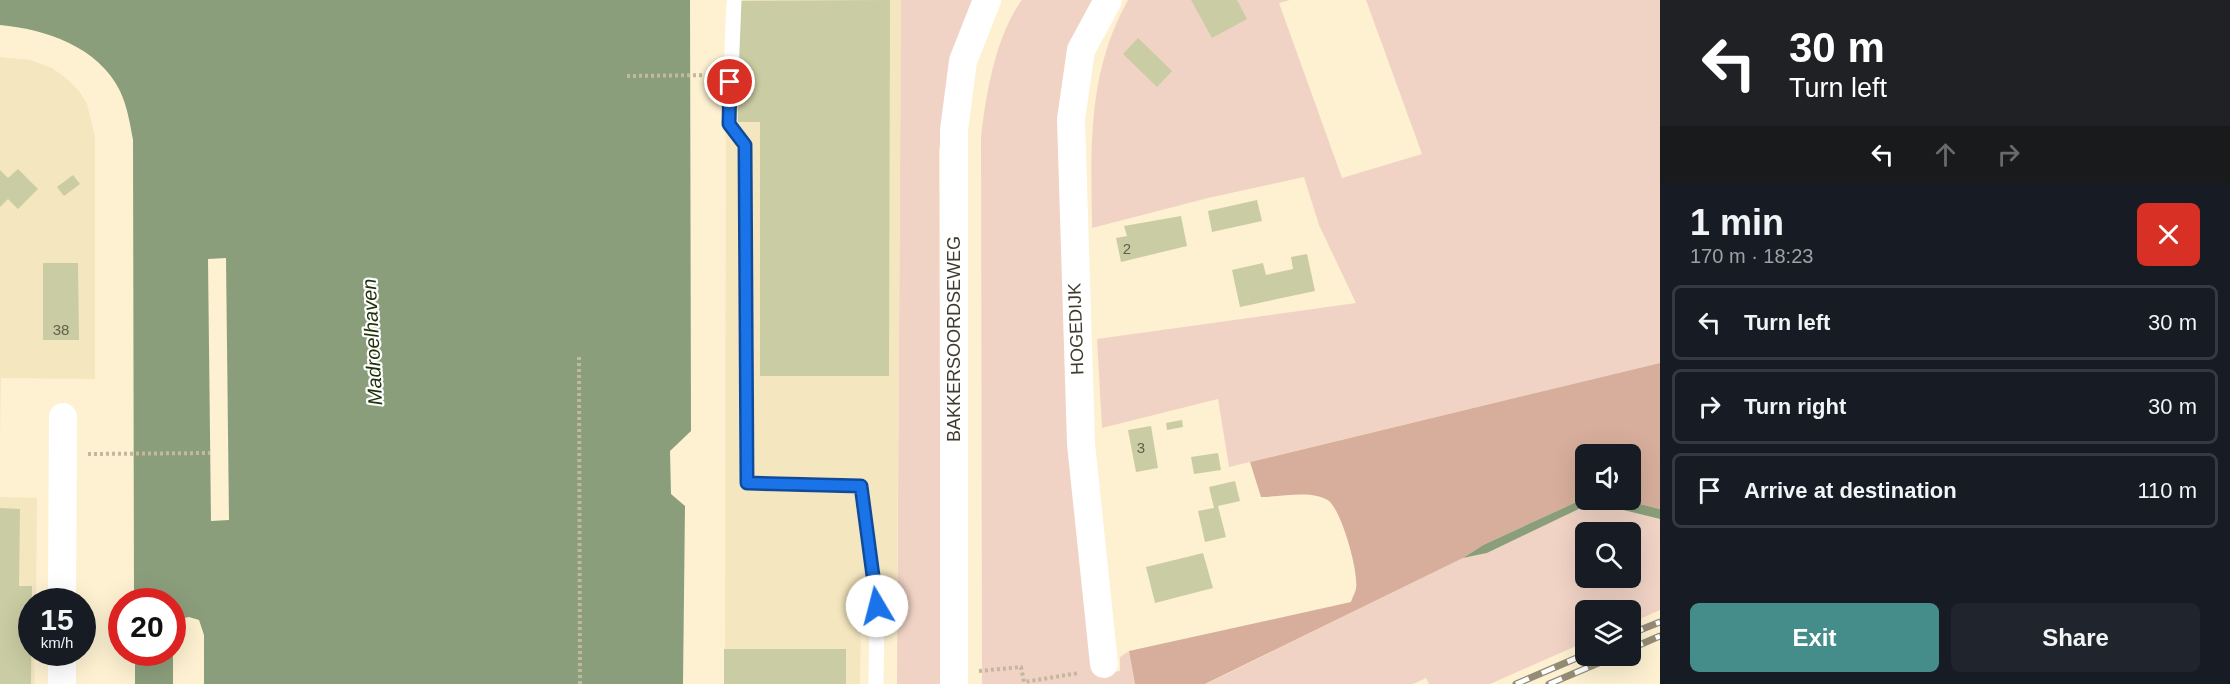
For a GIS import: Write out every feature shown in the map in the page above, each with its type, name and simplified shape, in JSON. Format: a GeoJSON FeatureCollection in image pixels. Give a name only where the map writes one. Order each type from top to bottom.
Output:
{"type":"FeatureCollection","features":[{"type":"Feature","properties":{"kind":"street","name":"BAKKERSOORDSEWEG"},"geometry":{"type":"LineString","coordinates":[[965,678],[954,130],[963,61],[987,0]]}},
{"type":"Feature","properties":{"kind":"street","name":"HOGEDIJK"},"geometry":{"type":"LineString","coordinates":[[1104,664],[1081,444],[1071,119],[1081,50],[1108,0]]}},
{"type":"Feature","properties":{"kind":"street"},"geometry":{"type":"LineString","coordinates":[[63,417],[63,588]]}},
{"type":"Feature","properties":{"kind":"street"},"geometry":{"type":"LineString","coordinates":[[62,666],[62,684]]}},
{"type":"Feature","properties":{"kind":"lane"},"geometry":{"type":"LineString","coordinates":[[734,0],[729,124],[745,145],[747,483],[861,486],[877,606],[876,684]]}},
{"type":"Feature","properties":{"kind":"path"},"geometry":{"type":"LineString","coordinates":[[627,76],[720,75]]}},
{"type":"Feature","properties":{"kind":"path"},"geometry":{"type":"LineString","coordinates":[[579,357],[580,684]]}},
{"type":"Feature","properties":{"kind":"path"},"geometry":{"type":"LineString","coordinates":[[82,454],[210,453]]}},
{"type":"Feature","properties":{"kind":"path"},"geometry":{"type":"LineString","coordinates":[[965,678],[1021,667],[1024,682],[1104,670],[1104,664]]}},
{"type":"Feature","properties":{"kind":"shaded area"},"geometry":{"type":"Polygon","coordinates":[[[726,0],[901,0],[897,606],[861,606],[860,684],[725,684],[726,0]]]}},
{"type":"Feature","properties":{"kind":"shaded area"},"geometry":{"type":"Polygon","coordinates":[[[901,0],[975,0],[949,80],[939,151],[941,684],[897,684],[901,0]]]}},
{"type":"Feature","properties":{"kind":"shaded area"},"geometry":{"type":"Polygon","coordinates":[[[1022,0],[1094,0],[1072,58],[1096,674],[1120,671],[1120,657],[1129,651],[1135,684],[982,684],[981,139],[993,66],[1005,30],[1022,0]]]}},
{"type":"Feature","properties":{"kind":"shaded area"},"geometry":{"type":"Polygon","coordinates":[[[1128,0],[1290,0],[1279,3],[1342,178],[1422,154],[1366,0],[1660,0],[1660,363],[1229,467],[1218,399],[1102,428],[1097,339],[1356,303],[1319,225],[1304,177],[1208,198],[1092,228],[1092,140],[1098,83],[1115,27],[1128,0]]]}},
{"type":"Feature","properties":{"kind":"shaded area"},"geometry":{"type":"Polygon","coordinates":[[[0,57],[31,60],[52,68],[79,91],[87,104],[95,137],[95,379],[1,378],[0,440],[0,57]]]}},
{"type":"Feature","properties":{"kind":"shaded area"},"geometry":{"type":"Polygon","coordinates":[[[1660,363],[1660,509],[1641,504],[1641,444],[1575,444],[1575,503],[1483,545],[1463,558],[1205,684],[1135,684],[1129,651],[1351,602],[1356,589],[1355,570],[1344,529],[1334,507],[1329,501],[1314,495],[1261,497],[1250,462],[1660,363]]]}},
{"type":"Feature","properties":{"kind":"shaded area"},"geometry":{"type":"Polygon","coordinates":[[[0,497],[37,498],[36,588],[18,588],[18,666],[34,666],[35,684],[0,684],[0,497]]]}},
{"type":"Feature","properties":{"kind":"shaded area"},"geometry":{"type":"Polygon","coordinates":[[[1577,510],[1623,510],[1660,519],[1660,610],[1641,619],[1641,600],[1575,600],[1575,646],[1490,684],[1429,684],[1426,678],[1413,684],[1206,684],[1463,558],[1487,553],[1577,510]]]}},
{"type":"Feature","properties":{"kind":"water","name":"Madroelhaven"},"geometry":{"type":"Polygon","coordinates":[[[0,0],[690,0],[691,431],[670,451],[671,494],[685,506],[683,684],[135,684],[135,666],[186,666],[186,588],[134,588],[133,140],[131,127],[120,91],[111,76],[85,52],[52,36],[0,25],[0,0]]]}},
{"type":"Feature","properties":{"kind":"water"},"geometry":{"type":"Polygon","coordinates":[[[1575,503],[1577,510],[1487,553],[1463,558],[1483,545],[1575,503]]]}},
{"type":"Feature","properties":{"kind":"water"},"geometry":{"type":"Polygon","coordinates":[[[1641,504],[1660,509],[1660,519],[1623,510],[1641,510],[1641,504]]]}},
{"type":"Feature","properties":{"kind":"pier"},"geometry":{"type":"Polygon","coordinates":[[[226,258],[229,520],[211,521],[208,259],[226,258]]]}},
{"type":"Feature","properties":{"kind":"pier"},"geometry":{"type":"Polygon","coordinates":[[[186,618],[199,620],[204,635],[204,684],[173,684],[173,666],[186,666],[186,618]]]}},
{"type":"Feature","properties":{"kind":"building"},"geometry":{"type":"Polygon","coordinates":[[[890,0],[889,376],[760,376],[760,122],[738,122],[738,1],[890,0]]]}},
{"type":"Feature","properties":{"kind":"building"},"geometry":{"type":"Polygon","coordinates":[[[1191,0],[1237,0],[1247,19],[1212,38],[1191,0]]]}},
{"type":"Feature","properties":{"kind":"building"},"geometry":{"type":"Polygon","coordinates":[[[1138,38],[1172,71],[1157,87],[1123,54],[1138,38]]]}},
{"type":"Feature","properties":{"kind":"building"},"geometry":{"type":"Polygon","coordinates":[[[18,169],[38,189],[18,209],[8,199],[0,207],[0,170],[8,178],[18,169]]]}},
{"type":"Feature","properties":{"kind":"building"},"geometry":{"type":"Polygon","coordinates":[[[73,175],[80,184],[64,196],[57,187],[73,175]]]}},
{"type":"Feature","properties":{"kind":"building"},"geometry":{"type":"Polygon","coordinates":[[[1257,200],[1262,221],[1212,232],[1208,211],[1257,200]]]}},
{"type":"Feature","properties":{"kind":"building"},"geometry":{"type":"Polygon","coordinates":[[[1181,216],[1187,246],[1121,262],[1116,238],[1127,236],[1124,226],[1181,216]]]}},
{"type":"Feature","properties":{"kind":"building"},"geometry":{"type":"Polygon","coordinates":[[[1307,254],[1315,291],[1240,307],[1232,270],[1263,263],[1266,275],[1293,269],[1291,257],[1307,254]]]}},
{"type":"Feature","properties":{"kind":"building"},"geometry":{"type":"Polygon","coordinates":[[[43,263],[78,263],[79,340],[43,340],[43,263]]]}},
{"type":"Feature","properties":{"kind":"building"},"geometry":{"type":"Polygon","coordinates":[[[1182,420],[1183,427],[1167,430],[1166,423],[1182,420]]]}},
{"type":"Feature","properties":{"kind":"building"},"geometry":{"type":"Polygon","coordinates":[[[1151,426],[1158,468],[1136,472],[1128,430],[1151,426]]]}},
{"type":"Feature","properties":{"kind":"building"},"geometry":{"type":"Polygon","coordinates":[[[1218,453],[1221,470],[1194,474],[1191,457],[1218,453]]]}},
{"type":"Feature","properties":{"kind":"building"},"geometry":{"type":"Polygon","coordinates":[[[1235,481],[1240,501],[1218,506],[1226,537],[1205,542],[1198,511],[1214,508],[1209,487],[1235,481]]]}},
{"type":"Feature","properties":{"kind":"building"},"geometry":{"type":"Polygon","coordinates":[[[0,508],[20,509],[19,586],[32,586],[32,588],[18,588],[18,666],[31,666],[31,684],[0,684],[0,508]]]}},
{"type":"Feature","properties":{"kind":"building"},"geometry":{"type":"Polygon","coordinates":[[[1203,553],[1213,588],[1155,603],[1146,567],[1203,553]]]}},
{"type":"Feature","properties":{"kind":"building"},"geometry":{"type":"Polygon","coordinates":[[[724,649],[846,649],[846,684],[724,684],[724,649]]]}},
{"type":"Feature","properties":{"kind":"railway"},"geometry":{"type":"LineString","coordinates":[[1641,630],[1660,622]]}},
{"type":"Feature","properties":{"kind":"railway"},"geometry":{"type":"LineString","coordinates":[[1641,644],[1660,636]]}},
{"type":"Feature","properties":{"kind":"railway"},"geometry":{"type":"LineString","coordinates":[[1516,684],[1575,659]]}},
{"type":"Feature","properties":{"kind":"railway"},"geometry":{"type":"LineString","coordinates":[[1549,684],[1591,666]]}},
{"type":"Feature","properties":{"kind":"route"},"geometry":{"type":"LineString","coordinates":[[730,82],[729,124],[745,145],[747,483],[861,486],[877,606]]}}]}
